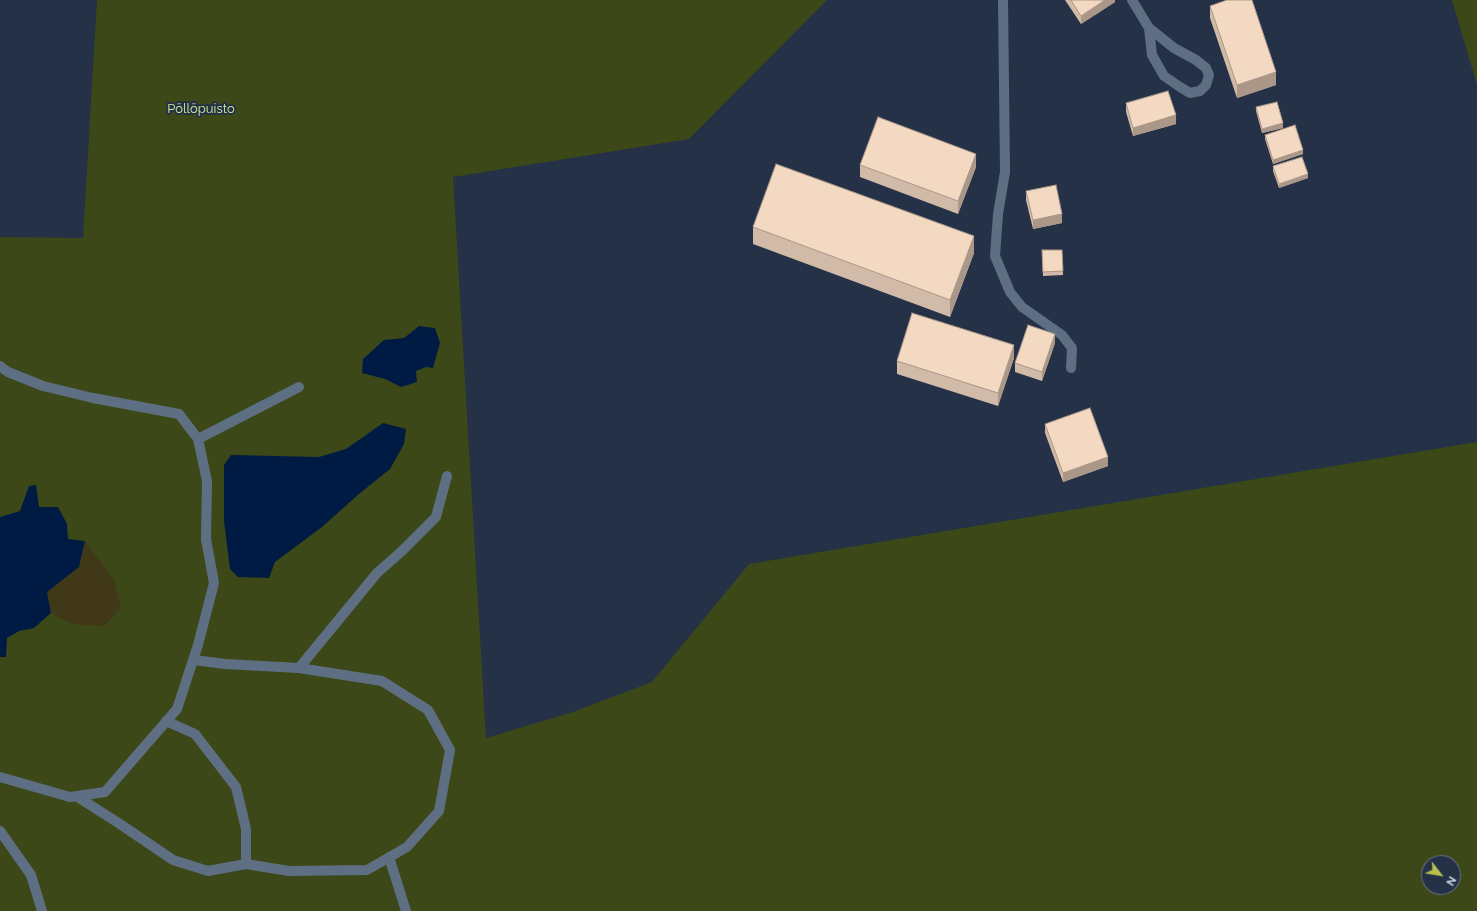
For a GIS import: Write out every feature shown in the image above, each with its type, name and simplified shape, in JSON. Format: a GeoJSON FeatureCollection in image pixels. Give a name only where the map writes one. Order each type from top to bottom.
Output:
{"type":"FeatureCollection","features":[{"type":"Feature","properties":{"kind":"street"},"geometry":{"type":"LineString","coordinates":[[1003,0],[1005,172],[998,214],[995,256],[1010,292],[1022,307],[1062,335],[1072,348],[1071,368]]}},
{"type":"Feature","properties":{"kind":"street"},"geometry":{"type":"LineString","coordinates":[[1132,0],[1149,28],[1174,48],[1196,60],[1206,68],[1209,75],[1206,85],[1200,91],[1190,93],[1164,76],[1152,55],[1149,28]]}},
{"type":"Feature","properties":{"kind":"street"},"geometry":{"type":"LineString","coordinates":[[0,366],[8,372],[43,386],[93,398],[179,414],[198,439],[207,481],[206,539],[214,583],[194,660],[177,709],[105,792],[70,796],[0,777]]}},
{"type":"Feature","properties":{"kind":"street"},"geometry":{"type":"LineString","coordinates":[[198,439],[299,387]]}},
{"type":"Feature","properties":{"kind":"street"},"geometry":{"type":"LineString","coordinates":[[299,668],[376,573],[402,551],[436,516],[447,476]]}},
{"type":"Feature","properties":{"kind":"street"},"geometry":{"type":"LineString","coordinates":[[76,796],[173,860],[208,872],[246,864],[289,871],[367,870],[407,847],[439,812],[450,750],[428,710],[382,681],[299,668],[226,664],[194,660]]}},
{"type":"Feature","properties":{"kind":"street"},"geometry":{"type":"LineString","coordinates":[[166,721],[195,734],[236,787],[246,829],[246,864]]}},
{"type":"Feature","properties":{"kind":"street"},"geometry":{"type":"LineString","coordinates":[[0,831],[31,875],[42,911]]}},
{"type":"Feature","properties":{"kind":"street"},"geometry":{"type":"LineString","coordinates":[[389,857],[406,911]]}},
{"type":"Feature","properties":{"kind":"green space","name":"Pöllöpuisto"},"geometry":{"type":"Polygon","coordinates":[[[97,0],[827,0],[689,139],[453,177],[486,738],[573,712],[652,682],[749,564],[1477,442],[1477,911],[0,911],[0,237],[83,238],[97,0]]]}},
{"type":"Feature","properties":{"kind":"green space"},"geometry":{"type":"Polygon","coordinates":[[[1452,0],[1477,0],[1477,85],[1452,0]]]}},
{"type":"Feature","properties":{"kind":"sand"},"geometry":{"type":"Polygon","coordinates":[[[85,541],[114,580],[121,608],[104,626],[72,624],[51,613],[47,592],[79,567],[85,541]]]}},
{"type":"Feature","properties":{"kind":"water"},"geometry":{"type":"Polygon","coordinates":[[[419,326],[435,328],[440,343],[433,368],[426,367],[416,371],[417,382],[401,387],[385,379],[362,373],[363,359],[384,340],[404,338],[419,326]]]}},
{"type":"Feature","properties":{"kind":"water"},"geometry":{"type":"Polygon","coordinates":[[[383,423],[406,429],[404,444],[390,469],[322,527],[275,562],[269,578],[238,577],[230,569],[224,521],[224,465],[231,455],[319,457],[346,449],[383,423]]]}},
{"type":"Feature","properties":{"kind":"water"},"geometry":{"type":"Polygon","coordinates":[[[36,485],[39,507],[58,507],[67,524],[68,539],[85,541],[79,567],[47,592],[51,613],[34,628],[19,631],[7,638],[6,657],[0,657],[0,517],[20,511],[29,486],[36,485]]]}},
{"type":"Feature","properties":{"kind":"building"},"geometry":{"type":"Polygon","coordinates":[[[1071,0],[1105,0],[1081,16],[1071,0]]]}},
{"type":"Feature","properties":{"kind":"building"},"geometry":{"type":"Polygon","coordinates":[[[1227,0],[1252,0],[1276,72],[1237,85],[1210,6],[1227,0]]]}},
{"type":"Feature","properties":{"kind":"building"},"geometry":{"type":"Polygon","coordinates":[[[1168,91],[1176,115],[1133,128],[1126,103],[1168,91]]]}},
{"type":"Feature","properties":{"kind":"building"},"geometry":{"type":"Polygon","coordinates":[[[1277,102],[1283,123],[1262,129],[1256,107],[1277,102]]]}},
{"type":"Feature","properties":{"kind":"building"},"geometry":{"type":"Polygon","coordinates":[[[878,117],[976,154],[958,201],[860,165],[878,117]]]}},
{"type":"Feature","properties":{"kind":"building"},"geometry":{"type":"Polygon","coordinates":[[[1295,125],[1303,150],[1273,160],[1265,135],[1295,125]]]}},
{"type":"Feature","properties":{"kind":"building"},"geometry":{"type":"Polygon","coordinates":[[[1302,157],[1308,174],[1279,184],[1273,166],[1302,157]]]}},
{"type":"Feature","properties":{"kind":"building"},"geometry":{"type":"Polygon","coordinates":[[[776,164],[974,236],[950,300],[753,227],[776,164]]]}},
{"type":"Feature","properties":{"kind":"building"},"geometry":{"type":"Polygon","coordinates":[[[1056,185],[1062,214],[1033,220],[1026,191],[1056,185]]]}},
{"type":"Feature","properties":{"kind":"building"},"geometry":{"type":"Polygon","coordinates":[[[1042,250],[1062,250],[1063,271],[1043,272],[1042,250]]]}},
{"type":"Feature","properties":{"kind":"building"},"geometry":{"type":"Polygon","coordinates":[[[912,313],[1014,345],[998,393],[897,361],[912,313]]]}},
{"type":"Feature","properties":{"kind":"building"},"geometry":{"type":"Polygon","coordinates":[[[1028,325],[1055,334],[1042,372],[1015,363],[1028,325]]]}},
{"type":"Feature","properties":{"kind":"building"},"geometry":{"type":"Polygon","coordinates":[[[1090,408],[1108,457],[1063,473],[1045,424],[1090,408]]]}}]}
